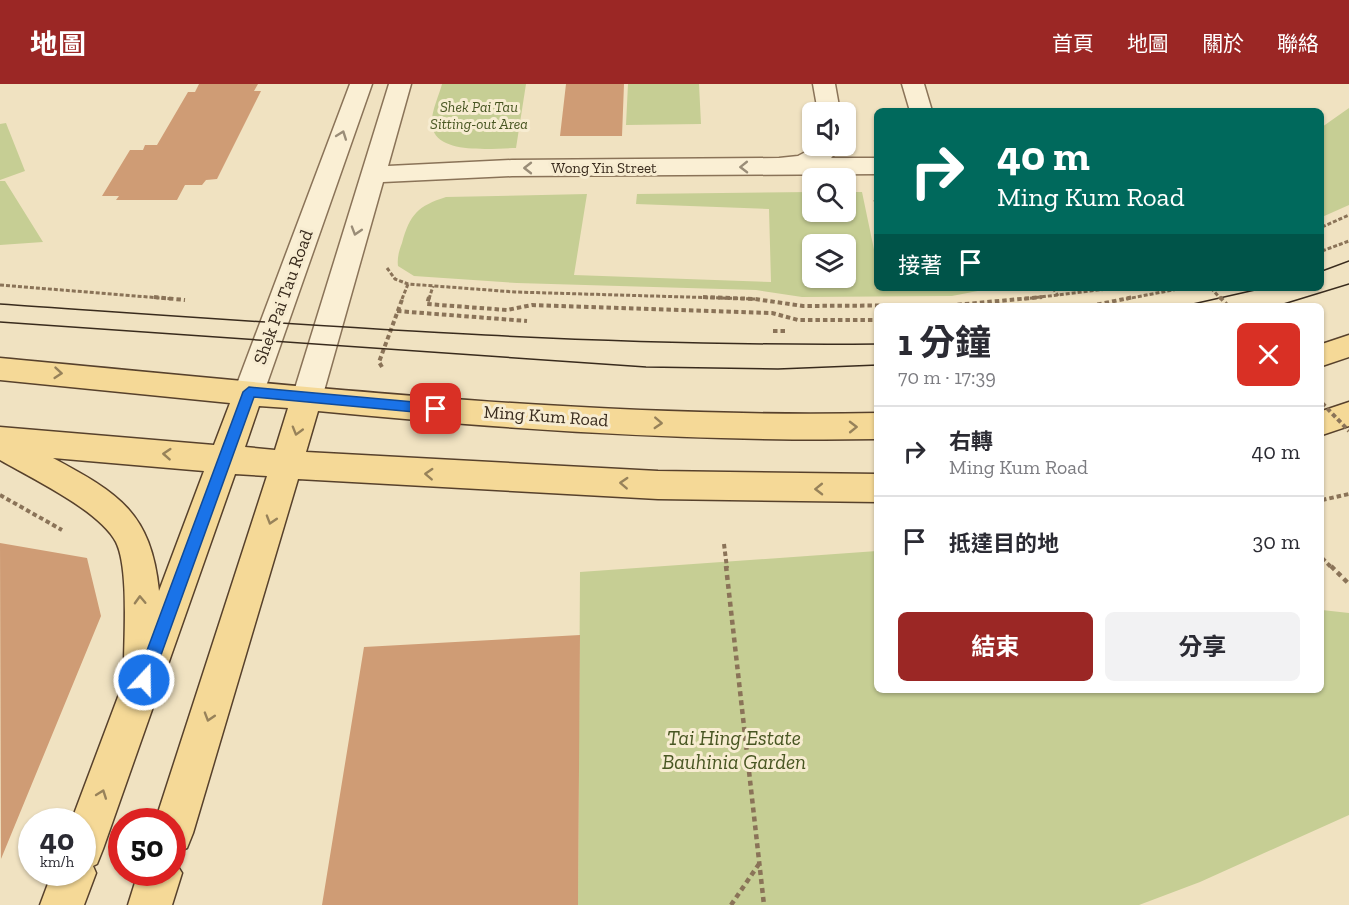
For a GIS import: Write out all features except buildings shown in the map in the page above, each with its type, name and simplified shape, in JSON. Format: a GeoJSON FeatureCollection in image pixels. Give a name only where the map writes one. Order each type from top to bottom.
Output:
{"type":"FeatureCollection","features":[{"type":"Feature","properties":{"kind":"main road"},"geometry":{"type":"LineString","coordinates":[[1324,354],[1349,346]]}},
{"type":"Feature","properties":{"kind":"main road","name":"Ming Kum Road"},"geometry":{"type":"LineString","coordinates":[[0,369],[368,404],[661,424],[768,428],[874,426]]}},
{"type":"Feature","properties":{"kind":"main road","name":"Shek Pai Tau Road"},"geometry":{"type":"LineString","coordinates":[[96,811],[249,392]]}},
{"type":"Feature","properties":{"kind":"main road"},"geometry":{"type":"LineString","coordinates":[[180,808],[307,398]]}},
{"type":"Feature","properties":{"kind":"main road"},"geometry":{"type":"LineString","coordinates":[[1324,422],[1349,414]]}},
{"type":"Feature","properties":{"kind":"main road"},"geometry":{"type":"LineString","coordinates":[[0,442],[376,471],[772,489],[874,488]]}},
{"type":"Feature","properties":{"kind":"main road"},"geometry":{"type":"LineString","coordinates":[[0,442],[97,500],[129,534],[139,573],[144,680]]}},
{"type":"Feature","properties":{"kind":"main road"},"geometry":{"type":"LineString","coordinates":[[62,905],[69,886]]}},
{"type":"Feature","properties":{"kind":"main road"},"geometry":{"type":"LineString","coordinates":[[150,905],[156,886]]}},
{"type":"Feature","properties":{"kind":"street","name":"Shek Pai Tau Road"},"geometry":{"type":"LineString","coordinates":[[249,392],[361,84]]}},
{"type":"Feature","properties":{"kind":"street"},"geometry":{"type":"LineString","coordinates":[[307,398],[400,84]]}},
{"type":"Feature","properties":{"kind":"street"},"geometry":{"type":"LineString","coordinates":[[824,84],[827,102]]}},
{"type":"Feature","properties":{"kind":"street"},"geometry":{"type":"LineString","coordinates":[[913,84],[920,108]]}},
{"type":"Feature","properties":{"kind":"street","name":"Wong Yin Street"},"geometry":{"type":"LineString","coordinates":[[373,175],[512,168],[779,166],[810,161],[819,156]]}},
{"type":"Feature","properties":{"kind":"street"},"geometry":{"type":"LineString","coordinates":[[779,166],[874,166]]}},
{"type":"Feature","properties":{"kind":"path"},"geometry":{"type":"LineString","coordinates":[[1324,226],[1349,215]]}},
{"type":"Feature","properties":{"kind":"path"},"geometry":{"type":"LineString","coordinates":[[1324,250],[1349,241]]}},
{"type":"Feature","properties":{"kind":"path"},"geometry":{"type":"LineString","coordinates":[[385,260],[387,270],[395,279],[408,284],[515,292],[755,299],[802,306],[874,306]]}},
{"type":"Feature","properties":{"kind":"path"},"geometry":{"type":"LineString","coordinates":[[394,368],[382,368],[379,362],[408,284]]}},
{"type":"Feature","properties":{"kind":"path"},"geometry":{"type":"LineString","coordinates":[[0,285],[185,300]]}},
{"type":"Feature","properties":{"kind":"path"},"geometry":{"type":"LineString","coordinates":[[433,286],[427,304],[507,310],[532,305],[772,313],[798,320],[874,320]]}},
{"type":"Feature","properties":{"kind":"path"},"geometry":{"type":"LineString","coordinates":[[1055,291],[1059,296]]}},
{"type":"Feature","properties":{"kind":"path"},"geometry":{"type":"LineString","coordinates":[[978,303],[1095,291]]}},
{"type":"Feature","properties":{"kind":"path"},"geometry":{"type":"LineString","coordinates":[[1106,303],[1168,291]]}},
{"type":"Feature","properties":{"kind":"path"},"geometry":{"type":"LineString","coordinates":[[1214,291],[1225,303]]}},
{"type":"Feature","properties":{"kind":"path"},"geometry":{"type":"LineString","coordinates":[[398,311],[527,321]]}},
{"type":"Feature","properties":{"kind":"path"},"geometry":{"type":"LineString","coordinates":[[773,331],[788,331]]}},
{"type":"Feature","properties":{"kind":"path"},"geometry":{"type":"LineString","coordinates":[[1324,405],[1349,432]]}},
{"type":"Feature","properties":{"kind":"path"},"geometry":{"type":"LineString","coordinates":[[1324,500],[1349,494]]}},
{"type":"Feature","properties":{"kind":"path"},"geometry":{"type":"LineString","coordinates":[[0,495],[70,534]]}},
{"type":"Feature","properties":{"kind":"path"},"geometry":{"type":"LineString","coordinates":[[724,544],[764,905]]}},
{"type":"Feature","properties":{"kind":"path"},"geometry":{"type":"LineString","coordinates":[[1324,560],[1349,584]]}},
{"type":"Feature","properties":{"kind":"path"},"geometry":{"type":"LineString","coordinates":[[731,905],[760,863]]}},
{"type":"Feature","properties":{"kind":"green space","name":"Shek Pai Tau Sitting-out Area"},"geometry":{"type":"Polygon","coordinates":[[[442,84],[526,84],[516,148],[458,147],[438,138],[433,130],[432,119],[442,84]]]}},
{"type":"Feature","properties":{"kind":"green space"},"geometry":{"type":"Polygon","coordinates":[[[628,84],[699,84],[701,124],[626,125],[628,84]]]}},
{"type":"Feature","properties":{"kind":"green space"},"geometry":{"type":"Polygon","coordinates":[[[1349,108],[1349,205],[1324,216],[1324,126],[1349,108]]]}},
{"type":"Feature","properties":{"kind":"green space"},"geometry":{"type":"Polygon","coordinates":[[[6,123],[25,171],[0,180],[0,124],[6,123]]]}},
{"type":"Feature","properties":{"kind":"green space"},"geometry":{"type":"Polygon","coordinates":[[[0,181],[5,181],[43,242],[0,245],[0,181]]]}},
{"type":"Feature","properties":{"kind":"green space"},"geometry":{"type":"Polygon","coordinates":[[[802,192],[802,222],[856,222],[856,192],[862,192],[874,250],[874,291],[978,291],[952,296],[802,297],[756,290],[517,283],[414,276],[398,266],[400,249],[412,218],[416,212],[436,200],[446,197],[587,194],[574,275],[771,282],[769,209],[636,204],[637,194],[802,192]]]}},
{"type":"Feature","properties":{"kind":"green space","name":"Tai Hing Estate Bauhinia Garden"},"geometry":{"type":"Polygon","coordinates":[[[874,551],[874,693],[1324,693],[1324,610],[1349,613],[1349,815],[1200,882],[1139,905],[578,905],[580,572],[874,551]]]}},
{"type":"Feature","properties":{"kind":"tram line"},"geometry":{"type":"LineString","coordinates":[[1324,270],[1349,261]]}},
{"type":"Feature","properties":{"kind":"tram line"},"geometry":{"type":"LineString","coordinates":[[1287,303],[1349,284]]}},
{"type":"Feature","properties":{"kind":"tram line"},"geometry":{"type":"LineString","coordinates":[[1197,303],[1251,291]]}},
{"type":"Feature","properties":{"kind":"tram line"},"geometry":{"type":"LineString","coordinates":[[0,304],[548,338],[658,342],[874,344]]}},
{"type":"Feature","properties":{"kind":"tram line"},"geometry":{"type":"LineString","coordinates":[[0,322],[646,367],[778,369],[874,365]]}},
{"type":"Feature","properties":{"kind":"route"},"geometry":{"type":"LineString","coordinates":[[144,680],[249,392],[436,409]]}}]}
